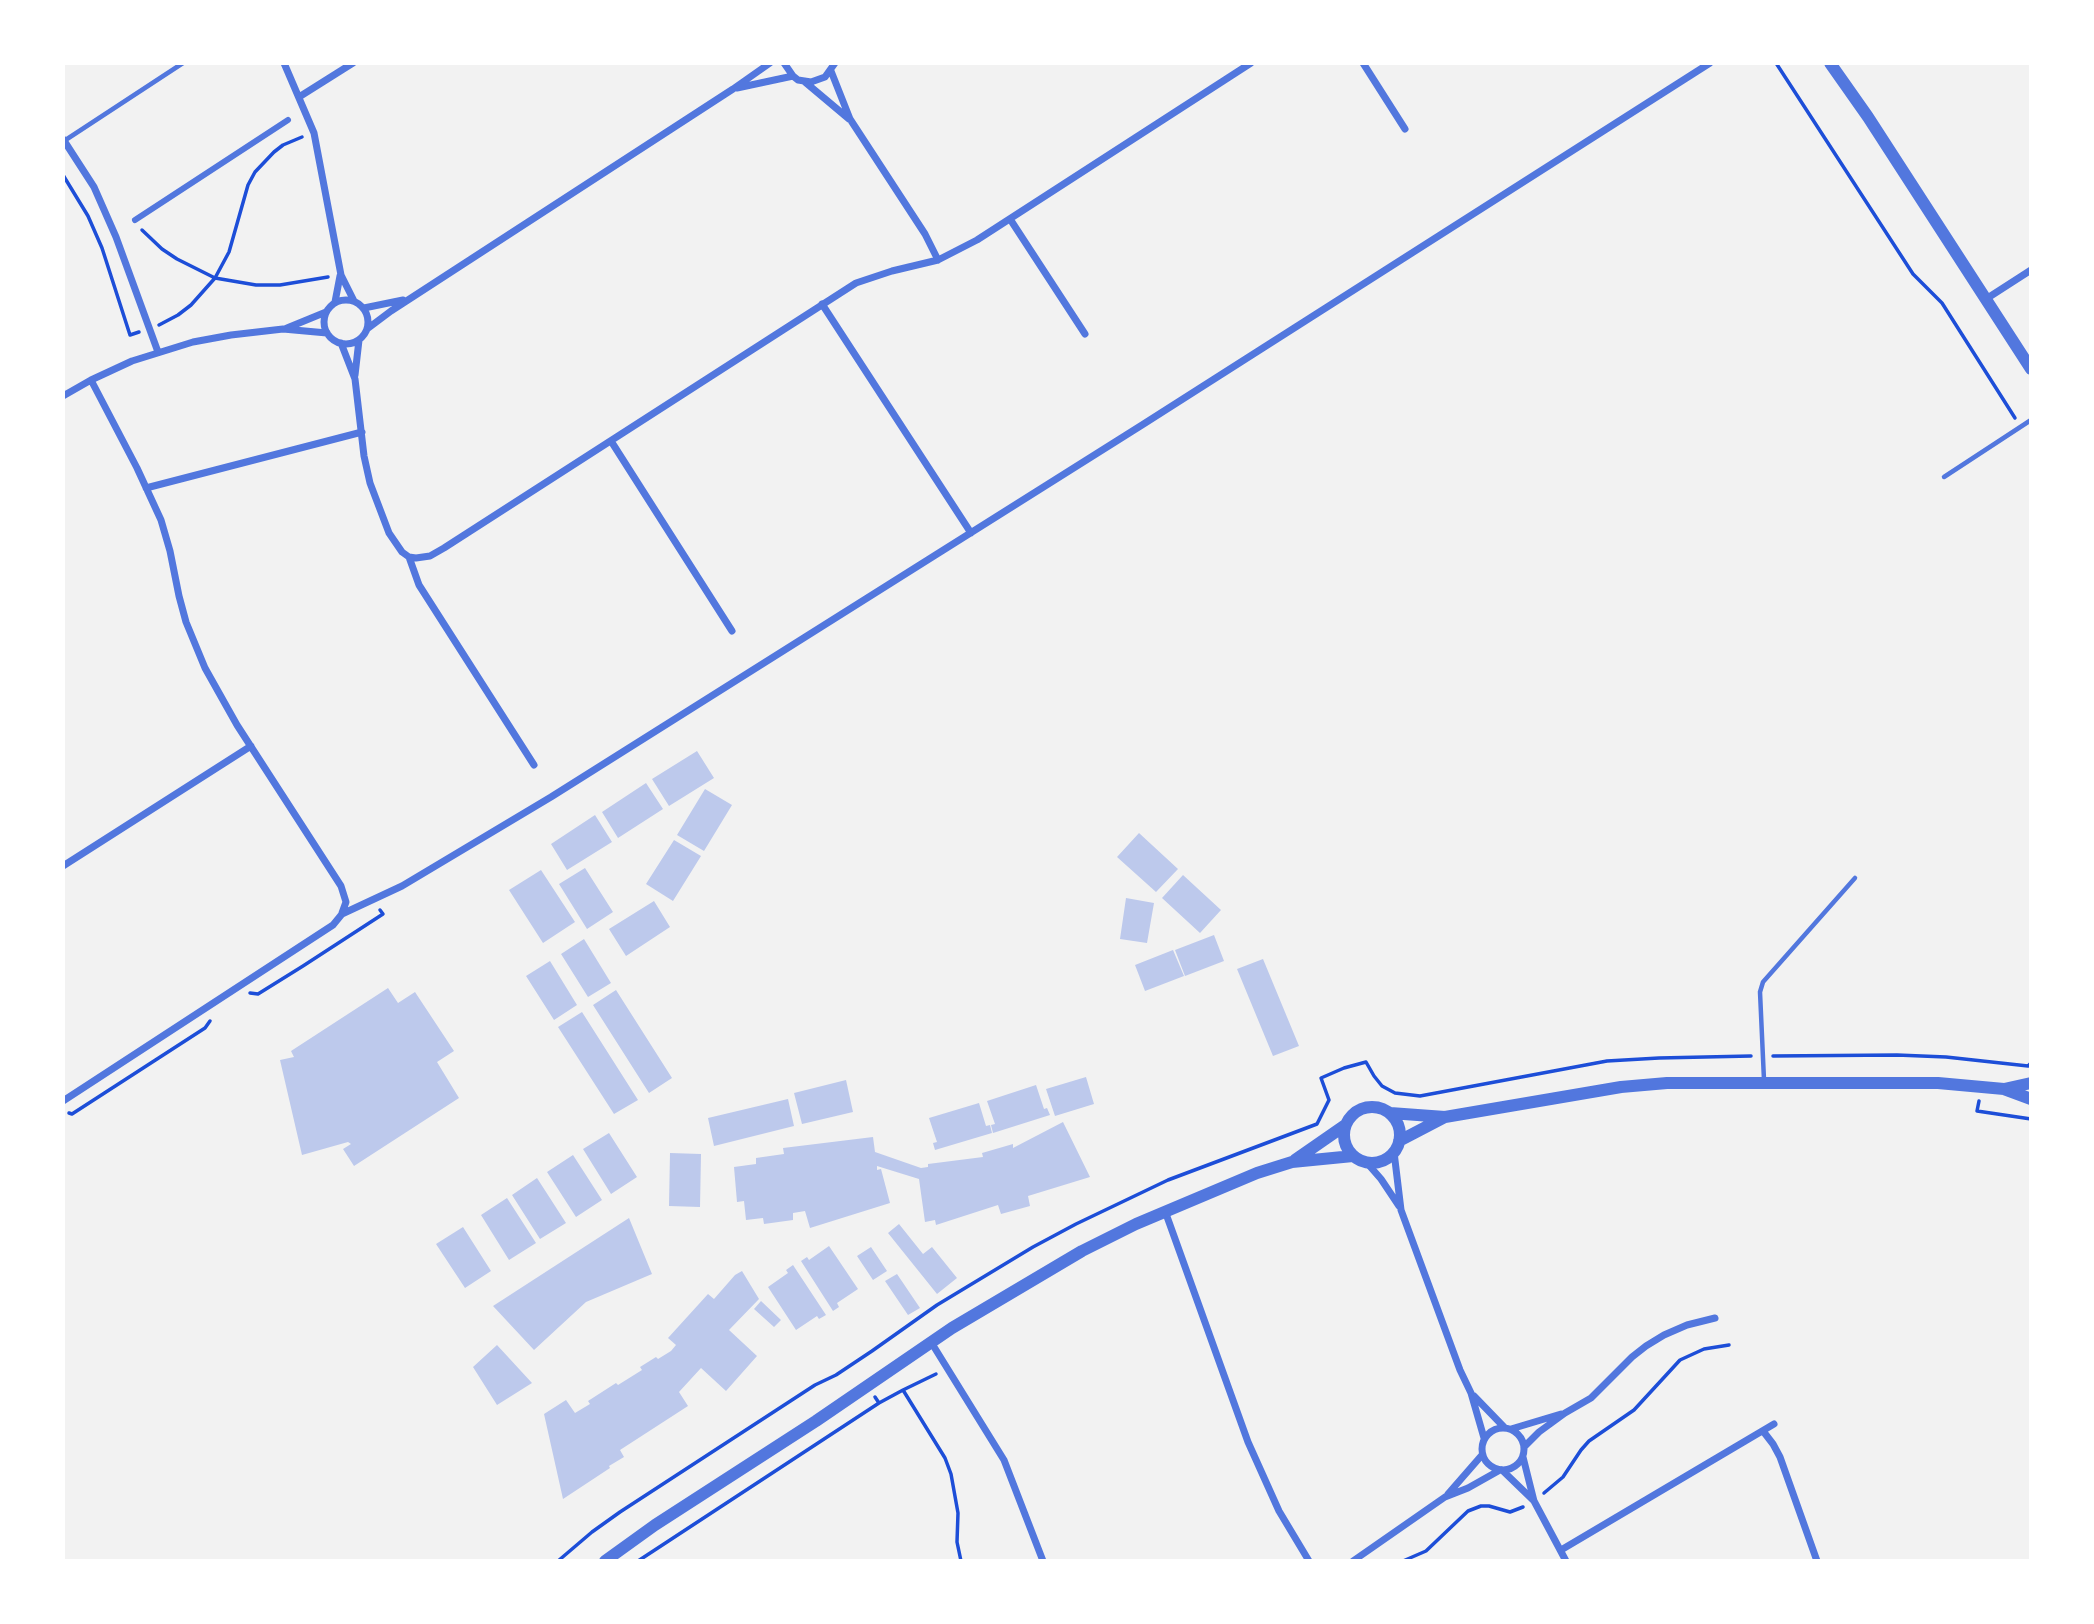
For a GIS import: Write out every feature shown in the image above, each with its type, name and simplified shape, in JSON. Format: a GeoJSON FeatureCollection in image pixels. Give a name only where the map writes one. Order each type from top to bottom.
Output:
{"type":"FeatureCollection","features":[{"type":"Feature","properties":{"kind":"street"},"geometry":{"type":"LineString","coordinates":[[284,63],[314,133],[341,275],[354,301],[364,308],[367,328]]}},
{"type":"Feature","properties":{"kind":"street"},"geometry":{"type":"LineString","coordinates":[[299,97],[354,63]]}},
{"type":"Feature","properties":{"kind":"street"},"geometry":{"type":"LineString","coordinates":[[770,63],[367,328],[359,340],[355,379],[362,432],[370,483],[381,513],[402,552],[416,558],[430,556],[444,548],[856,283],[873,276],[938,260],[977,240],[1251,63]]}},
{"type":"Feature","properties":{"kind":"street"},"geometry":{"type":"LineString","coordinates":[[784,63],[786,70],[793,76],[850,119]]}},
{"type":"Feature","properties":{"kind":"street"},"geometry":{"type":"LineString","coordinates":[[804,82],[819,80],[831,71],[835,63]]}},
{"type":"Feature","properties":{"kind":"street"},"geometry":{"type":"LineString","coordinates":[[1363,63],[1405,129]]}},
{"type":"Feature","properties":{"kind":"street"},"geometry":{"type":"LineString","coordinates":[[342,914],[402,886],[551,797],[1710,63]]}},
{"type":"Feature","properties":{"kind":"street"},"geometry":{"type":"LineString","coordinates":[[1820,63],[1838,76]]}},
{"type":"Feature","properties":{"kind":"street"},"geometry":{"type":"LineString","coordinates":[[1830,63],[1868,117],[2031,369]]}},
{"type":"Feature","properties":{"kind":"street"},"geometry":{"type":"LineString","coordinates":[[831,71],[850,119],[925,234],[938,260]]}},
{"type":"Feature","properties":{"kind":"street"},"geometry":{"type":"LineString","coordinates":[[733,89],[793,76]]}},
{"type":"Feature","properties":{"kind":"street"},"geometry":{"type":"LineString","coordinates":[[135,220],[288,120]]}},
{"type":"Feature","properties":{"kind":"street"},"geometry":{"type":"LineString","coordinates":[[64,140],[94,187],[116,237],[158,352]]}},
{"type":"Feature","properties":{"kind":"street"},"geometry":{"type":"LineString","coordinates":[[1010,219],[1085,334]]}},
{"type":"Feature","properties":{"kind":"street"},"geometry":{"type":"LineString","coordinates":[[1986,299],[2031,270]]}},
{"type":"Feature","properties":{"kind":"street"},"geometry":{"type":"LineString","coordinates":[[341,275],[335,302],[326,312],[324,319],[327,332],[341,343],[359,340]]}},
{"type":"Feature","properties":{"kind":"street"},"geometry":{"type":"LineString","coordinates":[[364,308],[411,298]]}},
{"type":"Feature","properties":{"kind":"street"},"geometry":{"type":"LineString","coordinates":[[335,302],[354,301]]}},
{"type":"Feature","properties":{"kind":"street"},"geometry":{"type":"LineString","coordinates":[[822,304],[971,533]]}},
{"type":"Feature","properties":{"kind":"street"},"geometry":{"type":"LineString","coordinates":[[283,329],[326,312]]}},
{"type":"Feature","properties":{"kind":"street"},"geometry":{"type":"LineString","coordinates":[[63,396],[90,380],[158,352],[231,335],[283,329],[327,332]]}},
{"type":"Feature","properties":{"kind":"street"},"geometry":{"type":"LineString","coordinates":[[341,343],[355,379]]}},
{"type":"Feature","properties":{"kind":"street"},"geometry":{"type":"LineString","coordinates":[[63,1101],[333,925],[342,914],[346,901],[341,886],[218,694],[194,644],[178,596],[166,535],[146,488],[90,380]]}},
{"type":"Feature","properties":{"kind":"street"},"geometry":{"type":"LineString","coordinates":[[146,488],[362,432]]}},
{"type":"Feature","properties":{"kind":"street"},"geometry":{"type":"LineString","coordinates":[[611,441],[732,631]]}},
{"type":"Feature","properties":{"kind":"street"},"geometry":{"type":"LineString","coordinates":[[409,557],[419,585],[534,765]]}},
{"type":"Feature","properties":{"kind":"street"},"geometry":{"type":"LineString","coordinates":[[63,866],[251,746]]}},
{"type":"Feature","properties":{"kind":"street"},"geometry":{"type":"LineString","coordinates":[[1390,1113],[1446,1117],[1621,1087],[1667,1083],[1938,1083],[2004,1089],[2031,1099]]}},
{"type":"Feature","properties":{"kind":"street"},"geometry":{"type":"LineString","coordinates":[[2004,1089],[2031,1083]]}},
{"type":"Feature","properties":{"kind":"street"},"geometry":{"type":"LineString","coordinates":[[1292,1162],[1344,1126],[1354,1112],[1368,1106],[1384,1109],[1399,1126],[1397,1147],[1401,1210]]}},
{"type":"Feature","properties":{"kind":"street"},"geometry":{"type":"LineString","coordinates":[[1367,1163],[1382,1161],[1397,1147],[1446,1117]]}},
{"type":"Feature","properties":{"kind":"street"},"geometry":{"type":"LineString","coordinates":[[1344,1126],[1344,1142],[1353,1156],[1367,1163],[1401,1210],[1471,1393],[1484,1438]]}},
{"type":"Feature","properties":{"kind":"street"},"geometry":{"type":"LineString","coordinates":[[605,1561],[931,1342],[1082,1251],[1165,1211],[1257,1173],[1292,1162],[1353,1156]]}},
{"type":"Feature","properties":{"kind":"street"},"geometry":{"type":"LineString","coordinates":[[1165,1211],[1248,1442],[1279,1511],[1309,1561]]}},
{"type":"Feature","properties":{"kind":"street"},"geometry":{"type":"LineString","coordinates":[[1524,1447],[1539,1432],[1591,1398],[1646,1346],[1687,1325],[1715,1318]]}},
{"type":"Feature","properties":{"kind":"street"},"geometry":{"type":"LineString","coordinates":[[931,1342],[1004,1460],[1042,1561]]}},
{"type":"Feature","properties":{"kind":"street"},"geometry":{"type":"LineString","coordinates":[[1471,1393],[1507,1428],[1520,1436],[1524,1447],[1522,1457],[1534,1501],[1566,1561]]}},
{"type":"Feature","properties":{"kind":"street"},"geometry":{"type":"LineString","coordinates":[[1534,1501],[1501,1470],[1490,1465],[1482,1455],[1484,1438],[1492,1430],[1565,1413]]}},
{"type":"Feature","properties":{"kind":"street"},"geometry":{"type":"LineString","coordinates":[[1561,1550],[1774,1424]]}},
{"type":"Feature","properties":{"kind":"street"},"geometry":{"type":"LineString","coordinates":[[1763,1431],[1780,1457],[1817,1561]]}},
{"type":"Feature","properties":{"kind":"street"},"geometry":{"type":"LineString","coordinates":[[1445,1497],[1482,1455]]}},
{"type":"Feature","properties":{"kind":"street"},"geometry":{"type":"LineString","coordinates":[[1353,1561],[1445,1497],[1501,1470],[1514,1467],[1522,1457]]}},
{"type":"Feature","properties":{"kind":"lane"},"geometry":{"type":"LineString","coordinates":[[64,140],[183,63]]}},
{"type":"Feature","properties":{"kind":"lane"},"geometry":{"type":"LineString","coordinates":[[1944,477],[2031,420]]}},
{"type":"Feature","properties":{"kind":"lane"},"geometry":{"type":"LineString","coordinates":[[1764,1082],[1760,992],[1763,982],[1855,878]]}},
{"type":"Feature","properties":{"kind":"path"},"geometry":{"type":"LineString","coordinates":[[1776,63],[1913,274],[1942,303],[2020,427]]}},
{"type":"Feature","properties":{"kind":"path"},"geometry":{"type":"LineString","coordinates":[[63,175],[88,216],[102,248],[130,335],[167,322],[203,293],[215,278],[229,252],[248,185],[255,172],[283,145],[314,133]]}},
{"type":"Feature","properties":{"kind":"path"},"geometry":{"type":"LineString","coordinates":[[135,220],[162,249],[194,269],[215,278],[235,283],[268,285],[341,275]]}},
{"type":"Feature","properties":{"kind":"path"},"geometry":{"type":"LineString","coordinates":[[247,993],[258,994],[383,914],[374,900]]}},
{"type":"Feature","properties":{"kind":"path"},"geometry":{"type":"LineString","coordinates":[[63,1112],[72,1114],[205,1028],[213,1016]]}},
{"type":"Feature","properties":{"kind":"path"},"geometry":{"type":"LineString","coordinates":[[1403,1561],[1426,1551],[1468,1511],[1489,1506],[1514,1511],[1534,1501],[1563,1477],[1589,1441],[1634,1410],[1680,1360],[1704,1349],[1729,1345]]}},
{"type":"Feature","properties":{"kind":"path"},"geometry":{"type":"LineString","coordinates":[[638,1561],[879,1403],[947,1367]]}},
{"type":"Feature","properties":{"kind":"path"},"geometry":{"type":"LineString","coordinates":[[868,1385],[879,1403]]}},
{"type":"Feature","properties":{"kind":"path"},"geometry":{"type":"LineString","coordinates":[[903,1390],[945,1458],[951,1474],[958,1513],[957,1542],[961,1561]]}},
{"type":"Feature","properties":{"kind":"path"},"geometry":{"type":"LineString","coordinates":[[1414,1556],[1420,1561]]}},
{"type":"Feature","properties":{"kind":"building"},"geometry":{"type":"Polygon","coordinates":[[[697,751],[714,778],[669,806],[652,779],[697,751]]]}},
{"type":"Feature","properties":{"kind":"building"},"geometry":{"type":"Polygon","coordinates":[[[646,783],[663,809],[618,838],[602,812],[646,783]]]}},
{"type":"Feature","properties":{"kind":"building"},"geometry":{"type":"Polygon","coordinates":[[[705,789],[732,805],[704,851],[677,835],[705,789]]]}},
{"type":"Feature","properties":{"kind":"building"},"geometry":{"type":"Polygon","coordinates":[[[595,815],[612,842],[567,870],[551,844],[595,815]]]}},
{"type":"Feature","properties":{"kind":"building"},"geometry":{"type":"Polygon","coordinates":[[[1139,833],[1178,869],[1156,892],[1117,857],[1139,833]]]}},
{"type":"Feature","properties":{"kind":"building"},"geometry":{"type":"Polygon","coordinates":[[[674,840],[701,856],[673,901],[646,884],[674,840]]]}},
{"type":"Feature","properties":{"kind":"building"},"geometry":{"type":"Polygon","coordinates":[[[585,868],[613,912],[587,929],[559,884],[585,868]]]}},
{"type":"Feature","properties":{"kind":"building"},"geometry":{"type":"Polygon","coordinates":[[[541,870],[575,922],[543,943],[509,890],[541,870]]]}},
{"type":"Feature","properties":{"kind":"building"},"geometry":{"type":"Polygon","coordinates":[[[1183,875],[1221,910],[1200,933],[1162,898],[1183,875]]]}},
{"type":"Feature","properties":{"kind":"building"},"geometry":{"type":"Polygon","coordinates":[[[1126,898],[1154,903],[1147,943],[1120,939],[1126,898]]]}},
{"type":"Feature","properties":{"kind":"building"},"geometry":{"type":"Polygon","coordinates":[[[654,901],[670,927],[626,956],[609,929],[654,901]]]}},
{"type":"Feature","properties":{"kind":"building"},"geometry":{"type":"Polygon","coordinates":[[[1214,935],[1224,961],[1185,976],[1175,950],[1214,935]]]}},
{"type":"Feature","properties":{"kind":"building"},"geometry":{"type":"Polygon","coordinates":[[[584,939],[611,983],[588,997],[561,954],[584,939]]]}},
{"type":"Feature","properties":{"kind":"building"},"geometry":{"type":"Polygon","coordinates":[[[1173,950],[1184,976],[1145,991],[1135,965],[1173,950]]]}},
{"type":"Feature","properties":{"kind":"building"},"geometry":{"type":"Polygon","coordinates":[[[1263,959],[1299,1046],[1273,1056],[1237,969],[1263,959]]]}},
{"type":"Feature","properties":{"kind":"building"},"geometry":{"type":"Polygon","coordinates":[[[550,961],[577,1005],[554,1020],[526,976],[550,961]]]}},
{"type":"Feature","properties":{"kind":"building"},"geometry":{"type":"Polygon","coordinates":[[[388,988],[398,1003],[415,992],[454,1051],[437,1062],[459,1098],[354,1166],[343,1149],[351,1144],[348,1142],[302,1155],[280,1060],[294,1057],[291,1051],[388,988]]]}},
{"type":"Feature","properties":{"kind":"building"},"geometry":{"type":"Polygon","coordinates":[[[616,990],[672,1078],[649,1093],[593,1005],[616,990]]]}},
{"type":"Feature","properties":{"kind":"building"},"geometry":{"type":"Polygon","coordinates":[[[582,1012],[638,1100],[614,1114],[558,1027],[582,1012]]]}},
{"type":"Feature","properties":{"kind":"building"},"geometry":{"type":"Polygon","coordinates":[[[1086,1077],[1094,1104],[1055,1116],[1046,1089],[1086,1077]]]}},
{"type":"Feature","properties":{"kind":"building"},"geometry":{"type":"Polygon","coordinates":[[[846,1080],[853,1112],[802,1124],[794,1093],[846,1080]]]}},
{"type":"Feature","properties":{"kind":"building"},"geometry":{"type":"Polygon","coordinates":[[[1036,1085],[1044,1109],[1047,1108],[1050,1115],[993,1133],[991,1125],[995,1124],[987,1101],[1036,1085]]]}},
{"type":"Feature","properties":{"kind":"building"},"geometry":{"type":"Polygon","coordinates":[[[788,1099],[794,1126],[714,1146],[708,1118],[788,1099]]]}},
{"type":"Feature","properties":{"kind":"building"},"geometry":{"type":"Polygon","coordinates":[[[979,1103],[986,1126],[990,1125],[992,1133],[935,1150],[933,1143],[937,1142],[929,1118],[979,1103]]]}},
{"type":"Feature","properties":{"kind":"building"},"geometry":{"type":"Polygon","coordinates":[[[1063,1122],[1090,1177],[1028,1196],[1030,1206],[1001,1214],[998,1205],[936,1225],[935,1220],[925,1222],[919,1179],[877,1166],[877,1170],[881,1169],[890,1203],[810,1228],[805,1211],[793,1213],[793,1220],[764,1224],[763,1218],[746,1220],[744,1201],[737,1202],[734,1167],[756,1164],[756,1158],[784,1154],[783,1148],[873,1137],[875,1152],[921,1168],[928,1167],[928,1164],[983,1157],[982,1153],[1013,1144],[1013,1148],[1063,1122]]]}},
{"type":"Feature","properties":{"kind":"building"},"geometry":{"type":"Polygon","coordinates":[[[609,1133],[637,1177],[611,1194],[583,1149],[609,1133]]]}},
{"type":"Feature","properties":{"kind":"building"},"geometry":{"type":"Polygon","coordinates":[[[670,1153],[701,1154],[700,1207],[669,1206],[670,1153]]]}},
{"type":"Feature","properties":{"kind":"building"},"geometry":{"type":"Polygon","coordinates":[[[573,1155],[602,1200],[576,1217],[547,1172],[573,1155]]]}},
{"type":"Feature","properties":{"kind":"building"},"geometry":{"type":"Polygon","coordinates":[[[537,1178],[566,1223],[540,1239],[512,1195],[537,1178]]]}},
{"type":"Feature","properties":{"kind":"building"},"geometry":{"type":"Polygon","coordinates":[[[507,1198],[536,1243],[509,1260],[481,1215],[507,1198]]]}},
{"type":"Feature","properties":{"kind":"building"},"geometry":{"type":"Polygon","coordinates":[[[629,1218],[652,1274],[586,1302],[534,1350],[493,1306],[629,1218]]]}},
{"type":"Feature","properties":{"kind":"building"},"geometry":{"type":"Polygon","coordinates":[[[899,1224],[923,1254],[932,1247],[957,1278],[937,1294],[888,1233],[899,1224]]]}},
{"type":"Feature","properties":{"kind":"building"},"geometry":{"type":"Polygon","coordinates":[[[463,1227],[491,1271],[465,1288],[436,1244],[463,1227]]]}},
{"type":"Feature","properties":{"kind":"building"},"geometry":{"type":"Polygon","coordinates":[[[829,1246],[858,1289],[837,1303],[839,1307],[833,1311],[801,1261],[807,1257],[809,1260],[829,1246]]]}},
{"type":"Feature","properties":{"kind":"building"},"geometry":{"type":"Polygon","coordinates":[[[871,1247],[887,1271],[873,1280],[857,1256],[871,1247]]]}},
{"type":"Feature","properties":{"kind":"building"},"geometry":{"type":"Polygon","coordinates":[[[793,1265],[826,1315],[819,1319],[817,1316],[796,1330],[768,1287],[788,1273],[786,1270],[793,1265]]]}},
{"type":"Feature","properties":{"kind":"building"},"geometry":{"type":"Polygon","coordinates":[[[742,1271],[759,1299],[729,1330],[757,1356],[726,1391],[701,1368],[679,1392],[688,1406],[620,1450],[624,1457],[563,1499],[544,1414],[566,1400],[575,1413],[616,1383],[618,1385],[642,1370],[640,1367],[671,1351],[676,1345],[668,1338],[708,1294],[714,1299],[735,1275],[742,1271]]]}},
{"type":"Feature","properties":{"kind":"building"},"geometry":{"type":"Polygon","coordinates":[[[897,1274],[920,1308],[908,1315],[885,1281],[897,1274]]]}},
{"type":"Feature","properties":{"kind":"building"},"geometry":{"type":"Polygon","coordinates":[[[761,1301],[781,1320],[774,1327],[754,1309],[761,1301]]]}},
{"type":"Feature","properties":{"kind":"building"},"geometry":{"type":"Polygon","coordinates":[[[497,1345],[532,1383],[497,1405],[473,1367],[497,1345]]]}}]}
